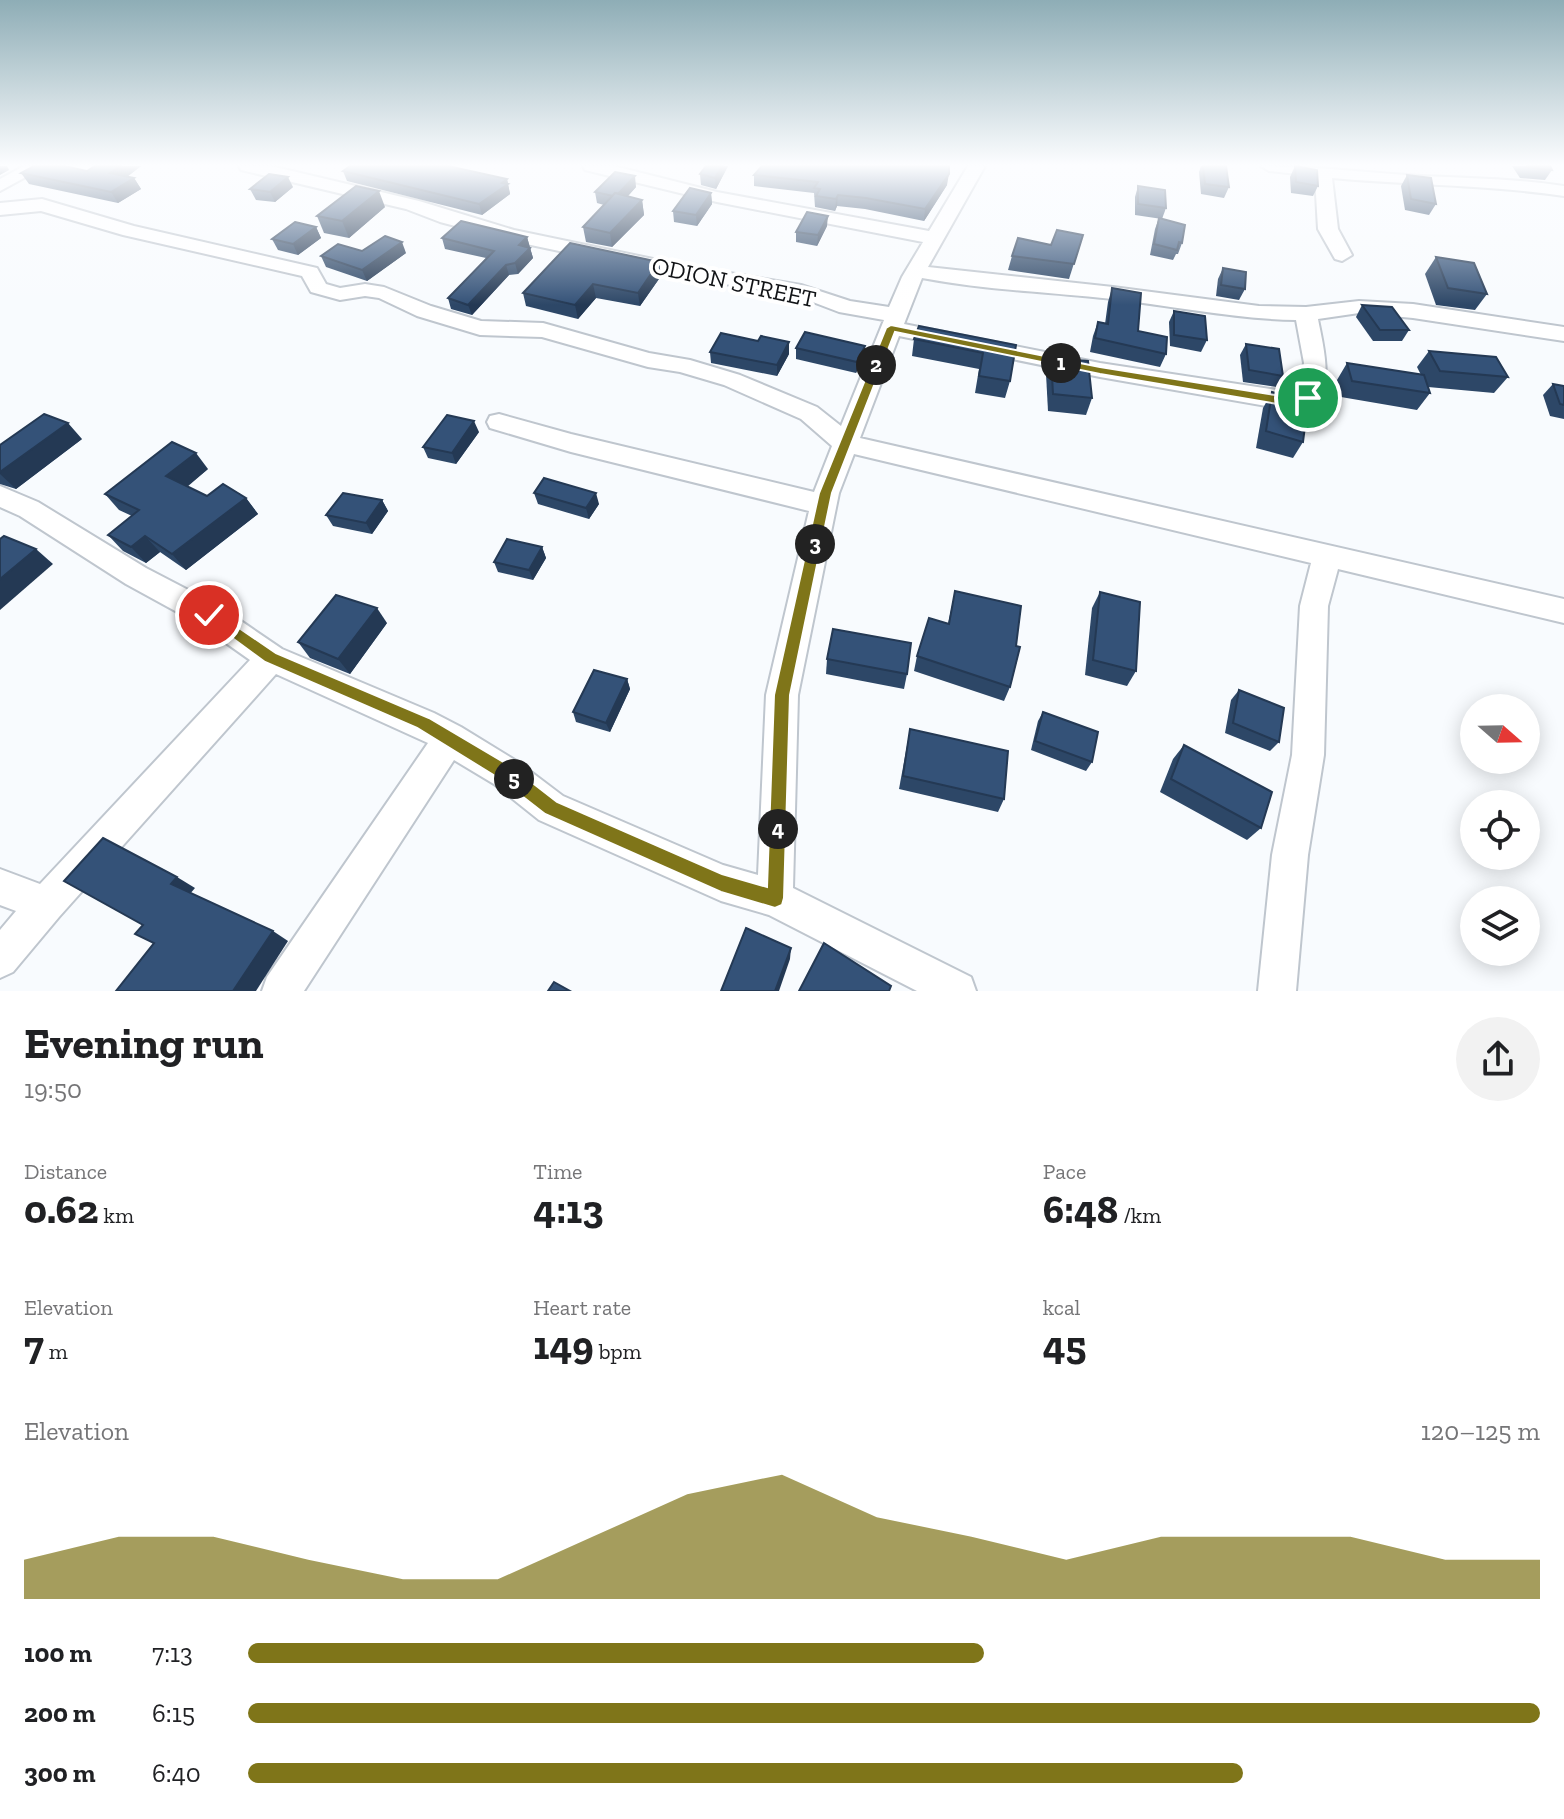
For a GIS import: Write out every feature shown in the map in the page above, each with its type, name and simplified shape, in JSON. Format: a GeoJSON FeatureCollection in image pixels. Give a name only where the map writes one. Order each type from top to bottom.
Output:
{"type":"FeatureCollection","features":[{"type":"Feature","properties":{"kind":"street"},"geometry":{"type":"LineString","coordinates":[[67,212],[263,263],[301,268],[310,272],[318,288],[328,292],[365,290],[384,293],[424,311],[480,328],[543,330],[648,360],[682,365],[732,380],[809,413],[845,443],[1564,611]]}},
{"type":"Feature","properties":{"kind":"street","name":"ODION STREET"},"geometry":{"type":"LineString","coordinates":[[432,212],[512,235],[695,274],[801,291],[894,322],[1100,370],[1295,403],[1308,398],[1315,363],[1306,314]]}},
{"type":"Feature","properties":{"kind":"street"},"geometry":{"type":"LineString","coordinates":[[798,212],[935,238]]}},
{"type":"Feature","properties":{"kind":"street"},"geometry":{"type":"LineString","coordinates":[[775,898],[782,695],[823,504],[915,271],[948,212]]}},
{"type":"Feature","properties":{"kind":"street"},"geometry":{"type":"LineString","coordinates":[[1327,212],[1328,229],[1342,255]]}},
{"type":"Feature","properties":{"kind":"street"},"geometry":{"type":"LineString","coordinates":[[915,271],[958,279],[1113,293],[1259,313],[1306,314],[1359,307],[1564,334]]}},
{"type":"Feature","properties":{"kind":"street"},"geometry":{"type":"LineString","coordinates":[[809,413],[860,407]]}},
{"type":"Feature","properties":{"kind":"street"},"geometry":{"type":"LineString","coordinates":[[499,422],[571,443],[823,504]]}},
{"type":"Feature","properties":{"kind":"street"},"geometry":{"type":"LineString","coordinates":[[0,496],[29,509],[136,576],[209,615],[271,658],[380,703],[450,738],[506,773],[551,808],[721,883],[775,898],[957,991]]}},
{"type":"Feature","properties":{"kind":"street"},"geometry":{"type":"LineString","coordinates":[[1277,991],[1290,855],[1308,755],[1314,606],[1327,556]]}},
{"type":"Feature","properties":{"kind":"street"},"geometry":{"type":"LineString","coordinates":[[0,959],[46,904],[271,658]]}},
{"type":"Feature","properties":{"kind":"street"},"geometry":{"type":"LineString","coordinates":[[281,991],[450,738]]}},
{"type":"Feature","properties":{"kind":"street"},"geometry":{"type":"LineString","coordinates":[[0,887],[46,904]]}},
{"type":"Feature","properties":{"kind":"building"},"geometry":{"type":"Polygon","coordinates":[[[322,212],[353,212],[342,221],[317,216],[322,212]]]}},
{"type":"Feature","properties":{"kind":"building"},"geometry":{"type":"Polygon","coordinates":[[[597,212],[630,212],[610,233],[583,227],[597,212]]]}},
{"type":"Feature","properties":{"kind":"building"},"geometry":{"type":"Polygon","coordinates":[[[807,212],[828,216],[818,235],[796,232],[807,212]]]}},
{"type":"Feature","properties":{"kind":"building"},"geometry":{"type":"Polygon","coordinates":[[[1159,218],[1185,225],[1182,243],[1179,242],[1177,250],[1154,244],[1159,218]]]}},
{"type":"Feature","properties":{"kind":"building"},"geometry":{"type":"Polygon","coordinates":[[[461,221],[527,237],[519,245],[530,248],[515,263],[506,265],[468,305],[448,298],[494,251],[442,238],[461,221]]]}},
{"type":"Feature","properties":{"kind":"building"},"geometry":{"type":"Polygon","coordinates":[[[295,222],[316,227],[293,244],[272,239],[295,222]]]}},
{"type":"Feature","properties":{"kind":"building"},"geometry":{"type":"Polygon","coordinates":[[[1057,230],[1083,235],[1074,264],[1012,256],[1018,238],[1051,245],[1057,230]]]}},
{"type":"Feature","properties":{"kind":"building"},"geometry":{"type":"Polygon","coordinates":[[[385,236],[402,242],[362,270],[321,256],[338,244],[362,251],[385,236]]]}},
{"type":"Feature","properties":{"kind":"building"},"geometry":{"type":"Polygon","coordinates":[[[570,243],[659,262],[638,293],[593,284],[575,305],[523,293],[570,243]]]}},
{"type":"Feature","properties":{"kind":"building"},"geometry":{"type":"Polygon","coordinates":[[[1436,257],[1474,263],[1487,294],[1448,288],[1436,257]]]}},
{"type":"Feature","properties":{"kind":"building"},"geometry":{"type":"Polygon","coordinates":[[[1223,268],[1246,272],[1245,289],[1221,285],[1223,268]]]}},
{"type":"Feature","properties":{"kind":"building"},"geometry":{"type":"Polygon","coordinates":[[[1112,288],[1141,293],[1138,331],[1167,337],[1166,354],[1095,338],[1098,322],[1108,324],[1112,288]]]}},
{"type":"Feature","properties":{"kind":"building"},"geometry":{"type":"Polygon","coordinates":[[[1362,305],[1392,307],[1409,330],[1380,330],[1362,305]]]}},
{"type":"Feature","properties":{"kind":"building"},"geometry":{"type":"Polygon","coordinates":[[[1174,311],[1205,316],[1207,340],[1174,335],[1174,311]]]}},
{"type":"Feature","properties":{"kind":"building"},"geometry":{"type":"Polygon","coordinates":[[[919,326],[1016,345],[1010,381],[979,376],[983,353],[914,339],[919,326]]]}},
{"type":"Feature","properties":{"kind":"building"},"geometry":{"type":"Polygon","coordinates":[[[805,332],[865,346],[857,362],[796,348],[805,332]]]}},
{"type":"Feature","properties":{"kind":"building"},"geometry":{"type":"Polygon","coordinates":[[[721,333],[758,341],[761,336],[789,342],[777,365],[710,352],[721,333]]]}},
{"type":"Feature","properties":{"kind":"building"},"geometry":{"type":"Polygon","coordinates":[[[1246,344],[1279,349],[1283,376],[1249,370],[1246,344]]]}},
{"type":"Feature","properties":{"kind":"building"},"geometry":{"type":"Polygon","coordinates":[[[1429,351],[1496,357],[1508,377],[1440,371],[1429,351]]]}},
{"type":"Feature","properties":{"kind":"building"},"geometry":{"type":"Polygon","coordinates":[[[1051,358],[1088,361],[1092,398],[1053,394],[1051,358]]]}},
{"type":"Feature","properties":{"kind":"building"},"geometry":{"type":"Polygon","coordinates":[[[1347,363],[1424,375],[1430,393],[1352,381],[1347,363]]]}},
{"type":"Feature","properties":{"kind":"building"},"geometry":{"type":"Polygon","coordinates":[[[1553,384],[1564,386],[1564,405],[1560,404],[1553,384]]]}},
{"type":"Feature","properties":{"kind":"building"},"geometry":{"type":"Polygon","coordinates":[[[1272,392],[1308,403],[1303,442],[1266,431],[1272,392]]]}},
{"type":"Feature","properties":{"kind":"building"},"geometry":{"type":"Polygon","coordinates":[[[44,414],[68,423],[0,472],[0,445],[44,414]]]}},
{"type":"Feature","properties":{"kind":"building"},"geometry":{"type":"Polygon","coordinates":[[[447,415],[474,421],[452,453],[423,447],[447,415]]]}},
{"type":"Feature","properties":{"kind":"building"},"geometry":{"type":"Polygon","coordinates":[[[172,442],[196,453],[166,476],[207,496],[223,484],[246,498],[172,554],[145,536],[131,547],[108,535],[139,510],[105,494],[172,442]]]}},
{"type":"Feature","properties":{"kind":"building"},"geometry":{"type":"Polygon","coordinates":[[[544,478],[596,493],[586,508],[534,493],[544,478]]]}},
{"type":"Feature","properties":{"kind":"building"},"geometry":{"type":"Polygon","coordinates":[[[343,493],[382,500],[366,523],[326,515],[343,493]]]}},
{"type":"Feature","properties":{"kind":"building"},"geometry":{"type":"Polygon","coordinates":[[[4,536],[36,549],[0,579],[0,539],[4,536]]]}},
{"type":"Feature","properties":{"kind":"building"},"geometry":{"type":"Polygon","coordinates":[[[507,539],[542,547],[529,570],[494,562],[507,539]]]}},
{"type":"Feature","properties":{"kind":"building"},"geometry":{"type":"Polygon","coordinates":[[[955,591],[1021,606],[1016,646],[1020,647],[1010,687],[917,656],[929,618],[949,624],[955,591]]]}},
{"type":"Feature","properties":{"kind":"building"},"geometry":{"type":"Polygon","coordinates":[[[1100,592],[1140,602],[1136,671],[1093,660],[1100,592]]]}},
{"type":"Feature","properties":{"kind":"building"},"geometry":{"type":"Polygon","coordinates":[[[336,595],[377,608],[338,659],[298,642],[336,595]]]}},
{"type":"Feature","properties":{"kind":"building"},"geometry":{"type":"Polygon","coordinates":[[[833,629],[911,643],[907,674],[827,659],[833,629]]]}},
{"type":"Feature","properties":{"kind":"building"},"geometry":{"type":"Polygon","coordinates":[[[594,670],[627,679],[606,723],[573,712],[594,670]]]}},
{"type":"Feature","properties":{"kind":"building"},"geometry":{"type":"Polygon","coordinates":[[[1239,690],[1284,708],[1279,742],[1233,723],[1239,690]]]}},
{"type":"Feature","properties":{"kind":"building"},"geometry":{"type":"Polygon","coordinates":[[[1043,712],[1098,732],[1092,762],[1035,741],[1043,712]]]}},
{"type":"Feature","properties":{"kind":"building"},"geometry":{"type":"Polygon","coordinates":[[[910,729],[1008,751],[1004,799],[903,776],[910,729]]]}},
{"type":"Feature","properties":{"kind":"building"},"geometry":{"type":"Polygon","coordinates":[[[1184,745],[1272,792],[1261,828],[1171,779],[1184,745]]]}},
{"type":"Feature","properties":{"kind":"building"},"geometry":{"type":"Polygon","coordinates":[[[103,838],[177,877],[171,884],[273,931],[233,991],[116,991],[154,943],[135,934],[143,925],[64,881],[103,838]]]}},
{"type":"Feature","properties":{"kind":"building"},"geometry":{"type":"Polygon","coordinates":[[[746,928],[791,948],[775,991],[721,991],[746,928]]]}},
{"type":"Feature","properties":{"kind":"building"},"geometry":{"type":"Polygon","coordinates":[[[824,943],[891,986],[889,991],[799,991],[824,943]]]}},
{"type":"Feature","properties":{"kind":"building"},"geometry":{"type":"Polygon","coordinates":[[[554,982],[570,991],[548,991],[554,982]]]}},
{"type":"Feature","properties":{"kind":"route"},"geometry":{"type":"LineString","coordinates":[[209,615],[271,658],[380,703],[450,738],[506,773],[551,808],[721,883],[775,898],[782,695],[826,493],[891,328],[1100,370],[1192,383],[1295,403],[1308,398]]}}]}
